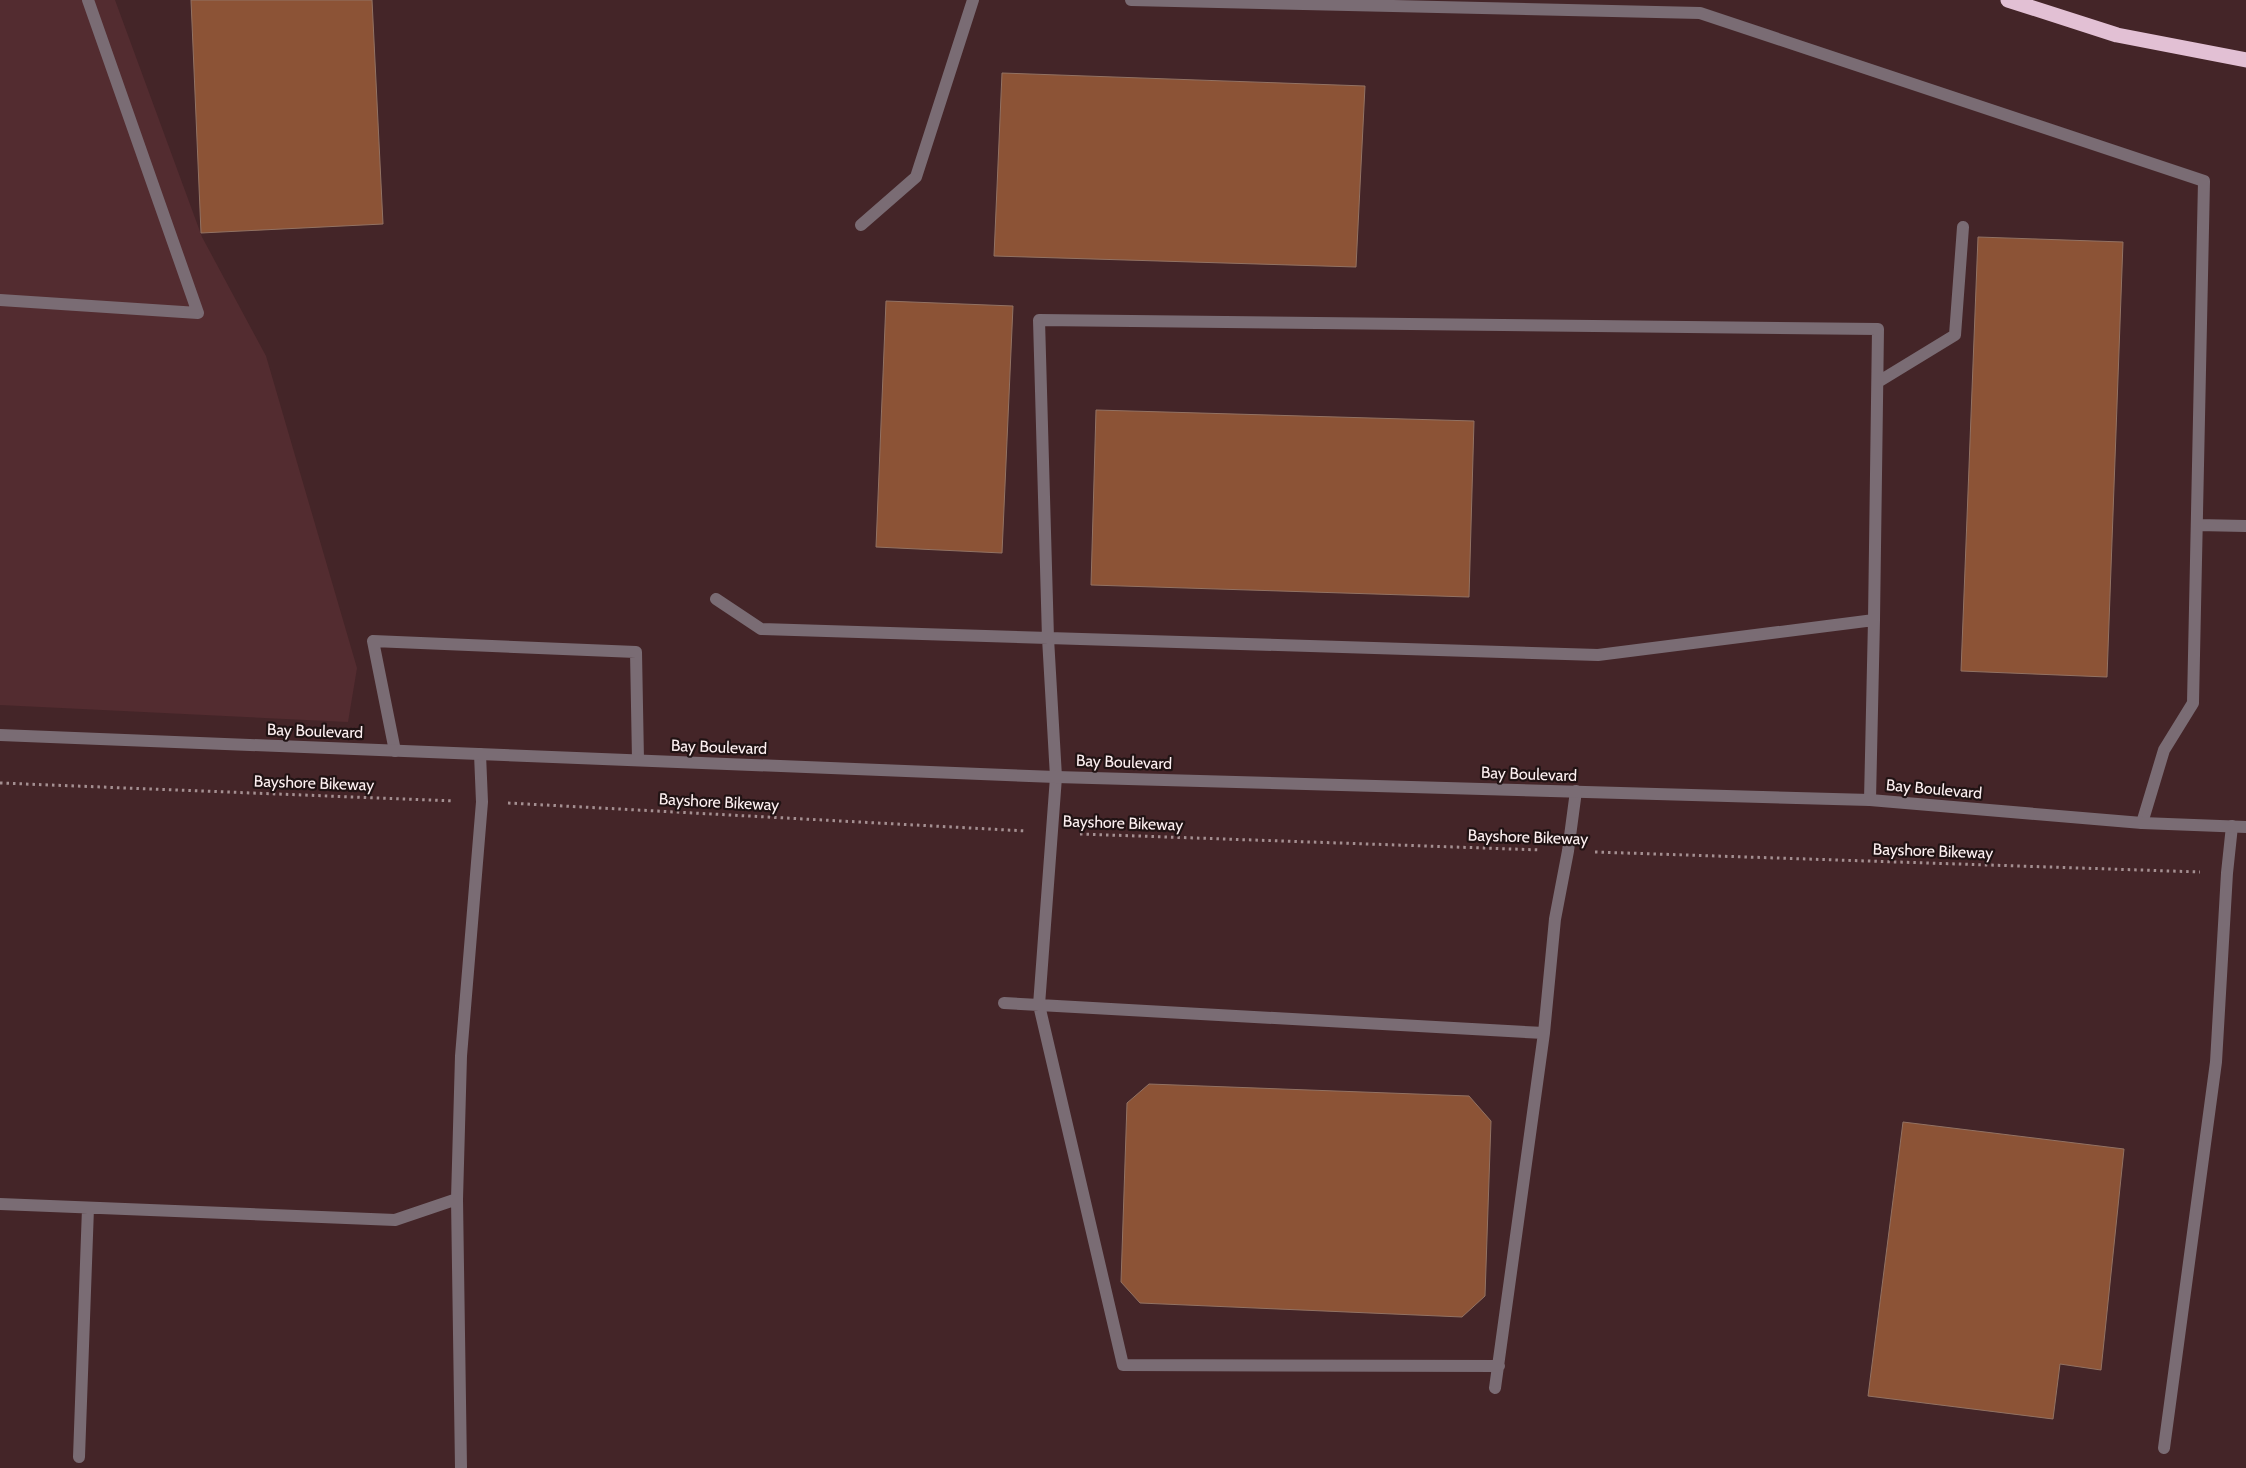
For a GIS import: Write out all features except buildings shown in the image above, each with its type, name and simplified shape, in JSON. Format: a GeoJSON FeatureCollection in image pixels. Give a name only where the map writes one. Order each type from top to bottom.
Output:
{"type":"FeatureCollection","features":[{"type":"Feature","properties":{"kind":"highway"},"geometry":{"type":"LineString","coordinates":[[2008,0],[2117,35],[2246,60]]}},
{"type":"Feature","properties":{"kind":"street"},"geometry":{"type":"LineString","coordinates":[[0,300],[198,313],[88,0]]}},
{"type":"Feature","properties":{"kind":"street"},"geometry":{"type":"LineString","coordinates":[[861,226],[916,177],[973,0]]}},
{"type":"Feature","properties":{"kind":"street"},"geometry":{"type":"LineString","coordinates":[[1131,0],[1700,13],[2204,181],[2193,703],[2164,750],[2142,823]]}},
{"type":"Feature","properties":{"kind":"street"},"geometry":{"type":"LineString","coordinates":[[1878,382],[1954,335],[1963,227]]}},
{"type":"Feature","properties":{"kind":"street"},"geometry":{"type":"LineString","coordinates":[[1499,1366],[1123,1365],[1039,1005],[1056,777],[1048,638],[1039,320],[1878,328],[1870,800]]}},
{"type":"Feature","properties":{"kind":"street"},"geometry":{"type":"LineString","coordinates":[[2197,524],[2246,526]]}},
{"type":"Feature","properties":{"kind":"street"},"geometry":{"type":"LineString","coordinates":[[716,599],[761,629],[1598,655],[1874,620]]}},
{"type":"Feature","properties":{"kind":"street"},"geometry":{"type":"LineString","coordinates":[[395,751],[373,641],[636,652],[638,760]]}},
{"type":"Feature","properties":{"kind":"street","name":"Bay Boulevard"},"geometry":{"type":"LineString","coordinates":[[0,736],[1056,777],[1870,800],[2142,823],[2246,827]]}},
{"type":"Feature","properties":{"kind":"street"},"geometry":{"type":"LineString","coordinates":[[461,1468],[457,1199],[461,1056],[482,802],[480,754]]}},
{"type":"Feature","properties":{"kind":"street"},"geometry":{"type":"LineString","coordinates":[[1495,1388],[1544,1033],[1556,919],[1576,791]]}},
{"type":"Feature","properties":{"kind":"street"},"geometry":{"type":"LineString","coordinates":[[2164,1448],[2216,1062],[2227,873],[2232,826]]}},
{"type":"Feature","properties":{"kind":"street"},"geometry":{"type":"LineString","coordinates":[[1004,1003],[1544,1033]]}},
{"type":"Feature","properties":{"kind":"street"},"geometry":{"type":"LineString","coordinates":[[0,1204],[396,1220],[457,1199]]}},
{"type":"Feature","properties":{"kind":"street"},"geometry":{"type":"LineString","coordinates":[[79,1457],[88,1208]]}},
{"type":"Feature","properties":{"kind":"path","name":"Bayshore Bikeway"},"geometry":{"type":"LineString","coordinates":[[0,783],[482,802],[1052,833],[2227,873]]}},
{"type":"Feature","properties":{"kind":"shaded area"},"geometry":{"type":"Polygon","coordinates":[[[0,0],[115,0],[202,237],[266,356],[357,668],[348,722],[0,705],[0,0]]]}}]}
